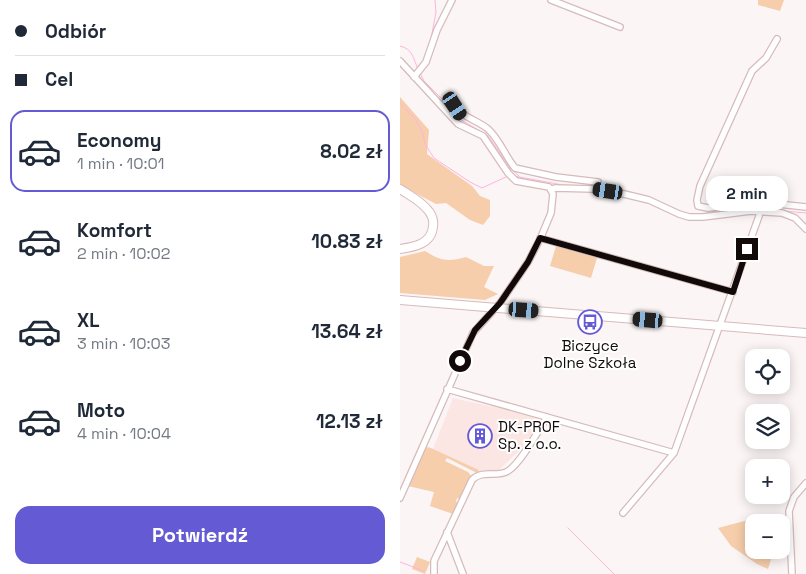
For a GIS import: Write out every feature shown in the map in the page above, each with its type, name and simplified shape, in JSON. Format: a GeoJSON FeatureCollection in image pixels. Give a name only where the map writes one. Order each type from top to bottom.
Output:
{"type":"FeatureCollection","features":[{"type":"Feature","properties":{"kind":"main road"},"geometry":{"type":"LineString","coordinates":[[400,189],[427,209],[433,219],[433,227],[431,234],[425,242],[414,247],[400,249]]}},
{"type":"Feature","properties":{"kind":"main road"},"geometry":{"type":"LineString","coordinates":[[400,300],[806,333]]}},
{"type":"Feature","properties":{"kind":"street"},"geometry":{"type":"LineString","coordinates":[[416,75],[426,62],[437,30],[452,0]]}},
{"type":"Feature","properties":{"kind":"street"},"geometry":{"type":"LineString","coordinates":[[551,0],[620,27]]}},
{"type":"Feature","properties":{"kind":"street"},"geometry":{"type":"LineString","coordinates":[[777,39],[766,58],[752,71],[700,186],[697,200],[698,206],[708,208],[760,202],[806,207]]}},
{"type":"Feature","properties":{"kind":"street"},"geometry":{"type":"LineString","coordinates":[[400,61],[416,75],[458,124],[483,136],[509,174],[516,181],[549,186],[554,184],[598,182]]}},
{"type":"Feature","properties":{"kind":"street"},"geometry":{"type":"LineString","coordinates":[[454,99],[455,106],[461,114],[487,129],[501,145],[515,168],[554,184],[624,194],[649,200],[689,217],[760,211],[790,215],[806,229]]}},
{"type":"Feature","properties":{"kind":"street"},"geometry":{"type":"LineString","coordinates":[[483,136],[487,129]]}},
{"type":"Feature","properties":{"kind":"street"},"geometry":{"type":"LineString","coordinates":[[400,498],[475,330],[496,308],[528,262],[540,238],[551,212],[554,184]]}},
{"type":"Feature","properties":{"kind":"street"},"geometry":{"type":"LineString","coordinates":[[623,513],[674,454],[733,292],[760,211],[760,202]]}},
{"type":"Feature","properties":{"kind":"street"},"geometry":{"type":"LineString","coordinates":[[540,238],[733,292]]}},
{"type":"Feature","properties":{"kind":"street"},"geometry":{"type":"LineString","coordinates":[[448,389],[674,454]]}},
{"type":"Feature","properties":{"kind":"street"},"geometry":{"type":"LineString","coordinates":[[434,574],[434,561],[472,480],[483,474],[500,474],[513,467],[547,417]]}},
{"type":"Feature","properties":{"kind":"street"},"geometry":{"type":"LineString","coordinates":[[792,574],[789,511],[794,497],[806,483]]}},
{"type":"Feature","properties":{"kind":"street"},"geometry":{"type":"LineString","coordinates":[[447,532],[463,574]]}},
{"type":"Feature","properties":{"kind":"shaded area"},"geometry":{"type":"Polygon","coordinates":[[[758,0],[784,0],[780,11],[758,5],[758,0]]]}},
{"type":"Feature","properties":{"kind":"shaded area"},"geometry":{"type":"Polygon","coordinates":[[[400,97],[429,130],[427,154],[472,186],[480,196],[490,200],[490,216],[483,225],[470,220],[446,203],[436,204],[400,185],[400,97]]]}},
{"type":"Feature","properties":{"kind":"shaded area"},"geometry":{"type":"Polygon","coordinates":[[[556,246],[597,258],[591,278],[550,266],[556,246]]]}},
{"type":"Feature","properties":{"kind":"shaded area"},"geometry":{"type":"Polygon","coordinates":[[[425,251],[445,260],[466,257],[484,266],[494,266],[484,287],[498,294],[485,300],[400,293],[400,257],[425,251]]]}},
{"type":"Feature","properties":{"kind":"shaded area"},"geometry":{"type":"Polygon","coordinates":[[[453,398],[544,418],[521,449],[499,470],[479,470],[433,449],[453,398]]]}},
{"type":"Feature","properties":{"kind":"shaded area"},"geometry":{"type":"Polygon","coordinates":[[[427,447],[479,470],[477,473],[447,458],[445,461],[468,472],[472,477],[461,499],[457,498],[456,502],[459,503],[453,514],[430,506],[434,492],[408,486],[423,450],[427,447]]]}},
{"type":"Feature","properties":{"kind":"shaded area"},"geometry":{"type":"Polygon","coordinates":[[[745,521],[745,556],[731,546],[718,528],[745,521]]]}},
{"type":"Feature","properties":{"kind":"shaded area"},"geometry":{"type":"Polygon","coordinates":[[[417,557],[430,562],[425,574],[412,569],[417,557]]]}},
{"type":"Feature","properties":{"kind":"shaded area"},"geometry":{"type":"Polygon","coordinates":[[[750,559],[771,559],[768,569],[750,559]]]}},
{"type":"Feature","properties":{"kind":"waterway"},"geometry":{"type":"LineString","coordinates":[[431,39],[436,12],[435,0]]}},
{"type":"Feature","properties":{"kind":"waterway"},"geometry":{"type":"LineString","coordinates":[[400,46],[408,49],[418,69]]}},
{"type":"Feature","properties":{"kind":"waterway"},"geometry":{"type":"LineString","coordinates":[[420,73],[424,81],[452,112],[488,136],[511,169],[519,176]]}},
{"type":"Feature","properties":{"kind":"waterway"},"geometry":{"type":"LineString","coordinates":[[400,103],[416,120],[423,134],[425,144],[434,158],[482,188],[508,176]]}},
{"type":"Feature","properties":{"kind":"waterway"},"geometry":{"type":"LineString","coordinates":[[514,176],[563,185],[585,186]]}},
{"type":"Feature","properties":{"kind":"waterway"},"geometry":{"type":"LineString","coordinates":[[638,195],[651,198]]}},
{"type":"Feature","properties":{"kind":"waterway"},"geometry":{"type":"LineString","coordinates":[[704,214],[714,211],[757,208]]}},
{"type":"Feature","properties":{"kind":"waterway"},"geometry":{"type":"LineString","coordinates":[[761,208],[774,210]]}},
{"type":"Feature","properties":{"kind":"waterway"},"geometry":{"type":"LineString","coordinates":[[783,211],[806,213]]}},
{"type":"Feature","properties":{"kind":"waterway"},"geometry":{"type":"LineString","coordinates":[[568,528],[614,574]]}},
{"type":"Feature","properties":{"kind":"waterway"},"geometry":{"type":"LineString","coordinates":[[400,562],[424,571]]}},
{"type":"Feature","properties":{"kind":"place","name":"Biczyce Dolne Szkoła"},"geometry":{"type":"Point","coordinates":[590,322]}},
{"type":"Feature","properties":{"kind":"place","name":"DK-PROF Sp. z o.o."},"geometry":{"type":"Point","coordinates":[480,436]}},
{"type":"Feature","properties":{"kind":"route"},"geometry":{"type":"LineString","coordinates":[[460,361],[475,330],[500,303],[528,262],[540,238],[733,292],[747,249]]}}]}
